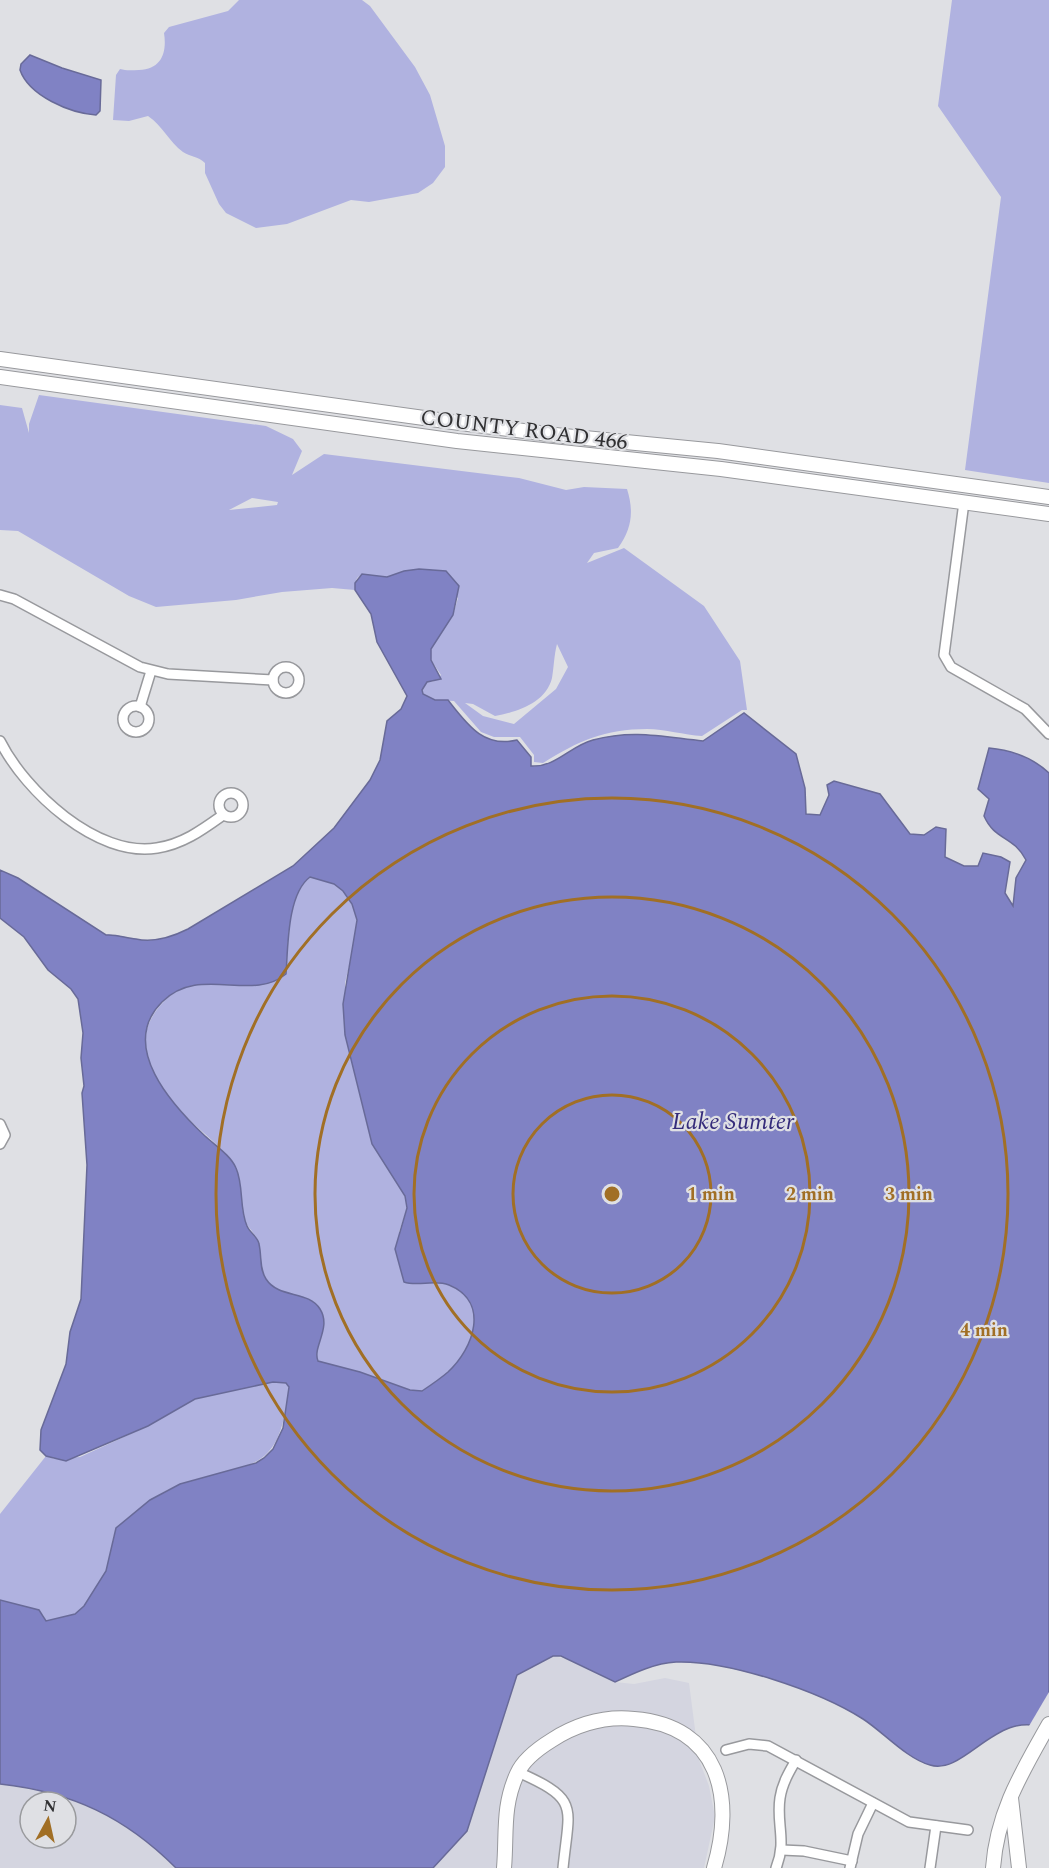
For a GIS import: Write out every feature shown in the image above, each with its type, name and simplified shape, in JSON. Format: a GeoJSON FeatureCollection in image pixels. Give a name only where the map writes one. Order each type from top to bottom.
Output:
{"type":"FeatureCollection","features":[{"type":"Feature","properties":{"kind":"main road","name":"COUNTY ROAD 466"},"geometry":{"type":"LineString","coordinates":[[0,359],[460,423],[718,451],[1049,497]]}},
{"type":"Feature","properties":{"kind":"main road","name":"COUNTY ROAD 466"},"geometry":{"type":"LineString","coordinates":[[0,377],[479,444],[721,469],[1049,514]]}},
{"type":"Feature","properties":{"kind":"main road"},"geometry":{"type":"LineString","coordinates":[[964,502],[966,485]]}},
{"type":"Feature","properties":{"kind":"main road"},"geometry":{"type":"LineString","coordinates":[[504,1868],[504,1818],[518,1772],[543,1745],[563,1732],[604,1719],[625,1718],[667,1726],[696,1744],[715,1771],[723,1802],[724,1821],[714,1868]]}},
{"type":"Feature","properties":{"kind":"main road"},"geometry":{"type":"LineString","coordinates":[[993,1868],[1002,1814],[1049,1724]]}},
{"type":"Feature","properties":{"kind":"main road"},"geometry":{"type":"LineString","coordinates":[[1010,1868],[1011,1796]]}},
{"type":"Feature","properties":{"kind":"main road"},"geometry":{"type":"LineString","coordinates":[[1012,1822],[1019,1868]]}},
{"type":"Feature","properties":{"kind":"street"},"geometry":{"type":"LineString","coordinates":[[964,502],[944,655],[951,667],[1026,709],[1049,734]]}},
{"type":"Feature","properties":{"kind":"street"},"geometry":{"type":"LineString","coordinates":[[0,595],[15,599],[127,662],[151,671],[273,680]]}},
{"type":"Feature","properties":{"kind":"street"},"geometry":{"type":"LineString","coordinates":[[140,707],[151,671]]}},
{"type":"Feature","properties":{"kind":"street"},"geometry":{"type":"LineString","coordinates":[[0,741],[21,772],[45,799],[82,828],[107,841],[136,848],[157,848],[190,837],[223,815]]}},
{"type":"Feature","properties":{"kind":"street"},"geometry":{"type":"LineString","coordinates":[[0,1124],[5,1135],[0,1144]]}},
{"type":"Feature","properties":{"kind":"street"},"geometry":{"type":"LineString","coordinates":[[726,1750],[757,1744],[783,1752],[909,1822],[968,1830]]}},
{"type":"Feature","properties":{"kind":"street"},"geometry":{"type":"LineString","coordinates":[[776,1868],[782,1850],[780,1799],[788,1773],[796,1760]]}},
{"type":"Feature","properties":{"kind":"street"},"geometry":{"type":"LineString","coordinates":[[518,1772],[553,1790],[562,1797],[566,1805],[568,1826],[563,1868]]}},
{"type":"Feature","properties":{"kind":"street"},"geometry":{"type":"LineString","coordinates":[[782,1850],[804,1851],[851,1864],[858,1834],[873,1803]]}},
{"type":"Feature","properties":{"kind":"street"},"geometry":{"type":"LineString","coordinates":[[930,1868],[936,1826]]}},
{"type":"Feature","properties":{"kind":"shaded area"},"geometry":{"type":"Polygon","coordinates":[[[239,0],[362,0],[370,6],[415,67],[430,95],[445,146],[445,167],[433,183],[418,193],[369,202],[351,200],[287,224],[256,228],[226,213],[219,204],[205,173],[205,163],[178,148],[158,124],[148,116],[129,121],[113,120],[116,75],[120,69],[139,70],[153,66],[161,58],[165,47],[164,33],[169,27],[228,11],[239,0]]]}},
{"type":"Feature","properties":{"kind":"shaded area"},"geometry":{"type":"Polygon","coordinates":[[[952,0],[1049,0],[1049,483],[965,470],[1001,197],[938,106],[952,0]]]}},
{"type":"Feature","properties":{"kind":"shaded area"},"geometry":{"type":"Polygon","coordinates":[[[39,395],[266,426],[293,439],[302,451],[292,475],[324,454],[519,478],[566,490],[584,487],[627,489],[631,512],[629,527],[623,541],[618,548],[594,553],[587,563],[624,548],[704,606],[740,661],[747,710],[742,710],[702,736],[654,729],[618,731],[568,748],[543,763],[534,762],[534,755],[520,737],[494,737],[481,732],[454,701],[435,700],[423,694],[422,690],[427,682],[435,681],[441,675],[431,660],[431,649],[453,615],[458,598],[435,575],[426,571],[416,570],[390,577],[362,575],[358,577],[355,590],[332,588],[282,592],[236,600],[156,607],[129,596],[18,531],[0,530],[0,405],[22,408],[29,433],[29,424],[39,395]],[[252,498],[229,510],[277,505],[278,502],[252,498]],[[557,644],[549,687],[530,705],[495,716],[473,704],[465,703],[483,716],[514,724],[556,689],[568,667],[557,644]]]}},
{"type":"Feature","properties":{"kind":"shaded area"},"geometry":{"type":"Polygon","coordinates":[[[310,877],[334,884],[343,891],[352,904],[357,920],[357,933],[345,983],[345,1035],[372,1144],[405,1196],[407,1208],[399,1232],[404,1282],[449,1285],[462,1293],[470,1302],[474,1314],[474,1326],[465,1351],[448,1372],[422,1391],[410,1390],[360,1372],[318,1361],[317,1350],[324,1323],[320,1309],[308,1299],[278,1289],[266,1279],[262,1270],[257,1239],[243,1217],[237,1172],[226,1155],[166,1093],[151,1070],[146,1055],[146,1033],[155,1012],[171,995],[181,989],[200,983],[242,982],[286,974],[288,936],[293,908],[302,885],[310,877]]]}},
{"type":"Feature","properties":{"kind":"shaded area"},"geometry":{"type":"Polygon","coordinates":[[[273,1382],[287,1383],[289,1387],[278,1437],[269,1451],[258,1460],[244,1466],[173,1487],[151,1500],[124,1521],[115,1533],[108,1566],[101,1582],[79,1611],[67,1617],[46,1621],[43,1615],[0,1600],[0,1514],[46,1456],[55,1459],[80,1457],[148,1426],[195,1399],[273,1382]]]}},
{"type":"Feature","properties":{"kind":"shaded area"},"geometry":{"type":"Polygon","coordinates":[[[553,1656],[575,1661],[615,1682],[634,1684],[665,1678],[689,1683],[699,1760],[709,1786],[715,1817],[704,1868],[433,1868],[467,1830],[517,1675],[553,1656]]]}},
{"type":"Feature","properties":{"kind":"shaded area"},"geometry":{"type":"Polygon","coordinates":[[[0,1784],[32,1790],[18,1790],[18,1850],[78,1850],[78,1803],[108,1815],[140,1834],[176,1868],[0,1868],[0,1784]]]}},
{"type":"Feature","properties":{"kind":"water"},"geometry":{"type":"Polygon","coordinates":[[[30,55],[101,80],[100,111],[96,115],[74,111],[52,102],[32,88],[20,70],[21,64],[30,55]]]}},
{"type":"Feature","properties":{"kind":"water","name":"Lake Sumter"},"geometry":{"type":"Polygon","coordinates":[[[419,569],[446,571],[459,586],[453,615],[431,649],[431,660],[441,679],[427,682],[422,690],[423,694],[435,700],[448,700],[469,725],[485,737],[505,742],[517,740],[531,757],[531,766],[548,764],[585,743],[608,737],[635,734],[703,741],[744,713],[796,754],[805,788],[806,814],[820,815],[829,795],[827,785],[834,781],[880,794],[910,834],[924,835],[936,827],[946,829],[945,857],[964,866],[978,866],[983,853],[1001,857],[1010,862],[1005,893],[1013,906],[1016,878],[1026,860],[1016,846],[993,830],[984,816],[989,799],[978,789],[989,748],[1021,756],[1036,763],[1049,773],[1049,1730],[1031,1725],[1014,1726],[998,1733],[957,1761],[943,1766],[930,1765],[912,1757],[870,1724],[844,1708],[772,1679],[721,1666],[676,1662],[652,1666],[615,1682],[561,1656],[553,1656],[517,1675],[467,1831],[433,1868],[176,1868],[137,1834],[117,1821],[78,1803],[78,1790],[36,1790],[0,1784],[0,1600],[39,1610],[46,1621],[75,1614],[84,1606],[106,1571],[116,1528],[150,1500],[180,1484],[256,1463],[273,1449],[283,1428],[289,1387],[286,1383],[273,1382],[195,1399],[148,1426],[66,1461],[46,1456],[40,1450],[41,1430],[66,1364],[70,1332],[81,1299],[87,1165],[82,1093],[84,1086],[81,1058],[83,1033],[78,999],[71,989],[48,970],[24,937],[0,918],[0,870],[18,878],[106,935],[156,940],[188,929],[293,866],[334,828],[370,780],[380,760],[387,721],[401,709],[407,696],[377,642],[371,614],[355,590],[355,583],[362,574],[387,577],[419,569]],[[310,877],[302,885],[290,922],[286,974],[272,982],[257,985],[192,986],[177,991],[162,1002],[150,1019],[146,1037],[148,1056],[165,1092],[192,1123],[234,1164],[240,1182],[245,1219],[248,1228],[258,1242],[266,1279],[278,1289],[308,1299],[320,1309],[324,1323],[317,1350],[318,1361],[360,1372],[410,1390],[422,1391],[448,1372],[465,1351],[474,1326],[474,1314],[470,1302],[462,1293],[449,1285],[404,1282],[395,1249],[407,1208],[405,1196],[372,1144],[345,1035],[343,1004],[357,920],[352,904],[343,891],[334,884],[310,877]]]}},
{"type":"Feature","properties":{"kind":"pier"},"geometry":{"type":"Polygon","coordinates":[[[1049,1692],[1049,1733],[1029,1726],[1049,1692]]]}}]}
